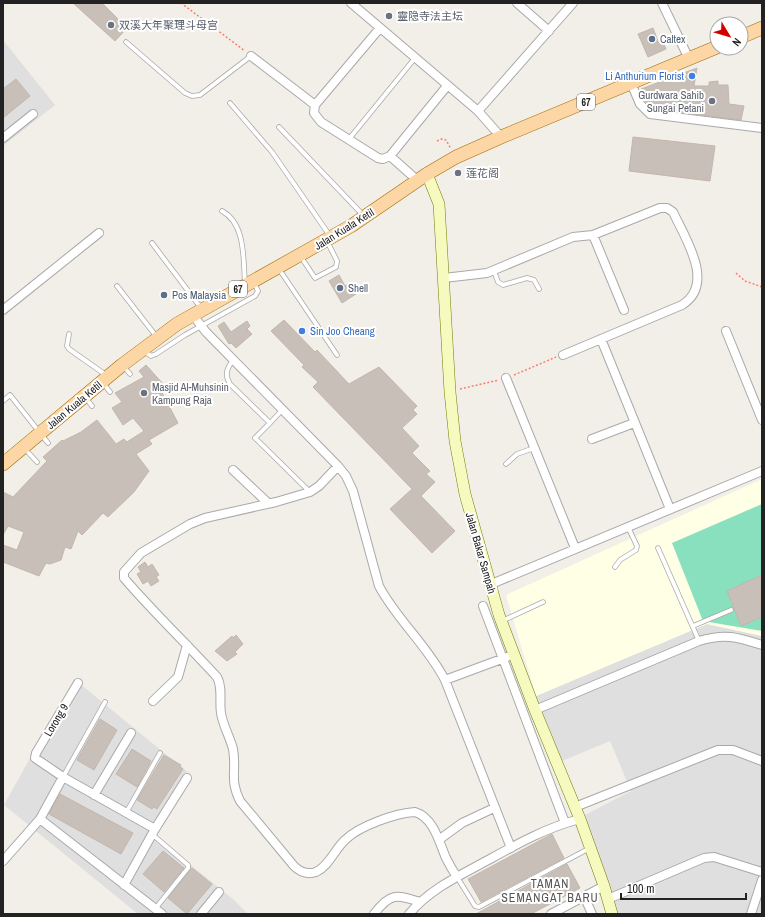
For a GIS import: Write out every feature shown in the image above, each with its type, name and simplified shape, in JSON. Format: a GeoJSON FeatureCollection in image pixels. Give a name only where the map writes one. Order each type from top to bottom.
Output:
{"type":"FeatureCollection","features":[{"type":"Feature","properties":{"kind":"main road"},"geometry":{"type":"LineString","coordinates":[[749,34],[762,28]]}},
{"type":"Feature","properties":{"kind":"main road","name":"Jalan Kuala Ketil"},"geometry":{"type":"LineString","coordinates":[[3,464],[24,447],[44,438],[88,402],[107,383],[126,370],[142,349],[177,324],[197,311],[329,239],[422,177],[456,157],[709,50]]}},
{"type":"Feature","properties":{"kind":"main road","name":"Jalan Bakar Sampah"},"geometry":{"type":"LineString","coordinates":[[422,177],[439,204],[450,392],[455,441],[465,494],[489,585],[502,621],[508,657],[535,710],[580,819],[604,886],[612,914]]}},
{"type":"Feature","properties":{"kind":"street"},"geometry":{"type":"LineString","coordinates":[[351,3],[478,111],[502,137]]}},
{"type":"Feature","properties":{"kind":"street"},"geometry":{"type":"LineString","coordinates":[[517,3],[549,31]]}},
{"type":"Feature","properties":{"kind":"street"},"geometry":{"type":"LineString","coordinates":[[478,111],[573,3]]}},
{"type":"Feature","properties":{"kind":"street"},"geometry":{"type":"LineString","coordinates":[[662,3],[689,59]]}},
{"type":"Feature","properties":{"kind":"street"},"geometry":{"type":"LineString","coordinates":[[380,28],[315,106],[314,113],[317,118],[349,140],[378,158],[383,159],[390,156],[447,86]]}},
{"type":"Feature","properties":{"kind":"street"},"geometry":{"type":"LineString","coordinates":[[252,56],[315,106]]}},
{"type":"Feature","properties":{"kind":"street"},"geometry":{"type":"LineString","coordinates":[[631,83],[640,104],[650,114],[762,128]]}},
{"type":"Feature","properties":{"kind":"street"},"geometry":{"type":"LineString","coordinates":[[3,138],[33,114]]}},
{"type":"Feature","properties":{"kind":"street"},"geometry":{"type":"LineString","coordinates":[[390,156],[422,177]]}},
{"type":"Feature","properties":{"kind":"street"},"geometry":{"type":"LineString","coordinates":[[444,278],[494,271],[573,237],[593,235],[660,208],[667,208],[673,212],[685,237],[698,274],[696,290],[688,302],[563,355]]}},
{"type":"Feature","properties":{"kind":"street"},"geometry":{"type":"LineString","coordinates":[[3,310],[99,233]]}},
{"type":"Feature","properties":{"kind":"street"},"geometry":{"type":"LineString","coordinates":[[593,235],[624,310]]}},
{"type":"Feature","properties":{"kind":"street"},"geometry":{"type":"LineString","coordinates":[[197,311],[201,326],[338,466],[348,480],[353,491],[379,586],[386,600],[431,656],[445,680],[511,848]]}},
{"type":"Feature","properties":{"kind":"street"},"geometry":{"type":"LineString","coordinates":[[726,331],[762,420]]}},
{"type":"Feature","properties":{"kind":"street"},"geometry":{"type":"LineString","coordinates":[[601,339],[670,509]]}},
{"type":"Feature","properties":{"kind":"street"},"geometry":{"type":"LineString","coordinates":[[506,378],[575,548]]}},
{"type":"Feature","properties":{"kind":"street"},"geometry":{"type":"LineString","coordinates":[[592,439],[634,423]]}},
{"type":"Feature","properties":{"kind":"street"},"geometry":{"type":"LineString","coordinates":[[338,466],[319,486],[310,492],[205,518],[190,524],[141,553],[124,572],[124,578],[150,609],[187,645],[219,681],[221,714],[233,749],[232,780],[234,790],[240,801],[299,871],[305,873],[317,871],[323,867],[345,840],[352,835],[385,819],[411,812],[420,813],[440,839],[446,858],[456,877]]}},
{"type":"Feature","properties":{"kind":"street"},"geometry":{"type":"LineString","coordinates":[[233,470],[268,503]]}},
{"type":"Feature","properties":{"kind":"street"},"geometry":{"type":"LineString","coordinates":[[489,585],[762,471]]}},
{"type":"Feature","properties":{"kind":"street"},"geometry":{"type":"LineString","coordinates":[[483,606],[508,657],[565,823]]}},
{"type":"Feature","properties":{"kind":"street"},"geometry":{"type":"LineString","coordinates":[[535,710],[699,641],[724,635],[736,636],[762,645]]}},
{"type":"Feature","properties":{"kind":"street"},"geometry":{"type":"LineString","coordinates":[[152,701],[178,677],[187,645]]}},
{"type":"Feature","properties":{"kind":"street"},"geometry":{"type":"LineString","coordinates":[[445,680],[508,657]]}},
{"type":"Feature","properties":{"kind":"street","name":"Lorong 9"},"geometry":{"type":"LineString","coordinates":[[63,777],[36,758],[36,753],[78,683]]}},
{"type":"Feature","properties":{"kind":"street"},"geometry":{"type":"LineString","coordinates":[[94,795],[131,733]]}},
{"type":"Feature","properties":{"kind":"street"},"geometry":{"type":"LineString","coordinates":[[575,807],[718,750],[733,750],[762,761]]}},
{"type":"Feature","properties":{"kind":"street"},"geometry":{"type":"LineString","coordinates":[[3,861],[40,819],[63,777],[126,813],[154,832]]}},
{"type":"Feature","properties":{"kind":"street"},"geometry":{"type":"LineString","coordinates":[[124,885],[187,778]]}},
{"type":"Feature","properties":{"kind":"street"},"geometry":{"type":"LineString","coordinates":[[440,839],[462,823],[494,808]]}},
{"type":"Feature","properties":{"kind":"street"},"geometry":{"type":"LineString","coordinates":[[40,819],[158,911]]}},
{"type":"Feature","properties":{"kind":"street"},"geometry":{"type":"LineString","coordinates":[[409,914],[420,902],[456,877],[511,848],[565,823],[580,819]]}},
{"type":"Feature","properties":{"kind":"street"},"geometry":{"type":"LineString","coordinates":[[608,899],[704,858],[718,858],[762,872]]}},
{"type":"Feature","properties":{"kind":"street"},"geometry":{"type":"LineString","coordinates":[[751,914],[762,880]]}},
{"type":"Feature","properties":{"kind":"street"},"geometry":{"type":"LineString","coordinates":[[551,914],[604,886]]}},
{"type":"Feature","properties":{"kind":"street"},"geometry":{"type":"LineString","coordinates":[[201,914],[219,892]]}},
{"type":"Feature","properties":{"kind":"street"},"geometry":{"type":"LineString","coordinates":[[584,896],[592,914]]}},
{"type":"Feature","properties":{"kind":"street"},"geometry":{"type":"LineString","coordinates":[[374,914],[386,899],[405,897],[420,902]]}},
{"type":"Feature","properties":{"kind":"lane"},"geometry":{"type":"LineString","coordinates":[[126,42],[185,93],[192,96],[200,95],[252,56]]}},
{"type":"Feature","properties":{"kind":"lane"},"geometry":{"type":"LineString","coordinates":[[349,140],[415,58]]}},
{"type":"Feature","properties":{"kind":"lane"},"geometry":{"type":"LineString","coordinates":[[230,103],[272,152],[329,239],[337,261],[336,267],[315,278],[300,256]]}},
{"type":"Feature","properties":{"kind":"lane"},"geometry":{"type":"LineString","coordinates":[[279,127],[365,216]]}},
{"type":"Feature","properties":{"kind":"lane"},"geometry":{"type":"LineString","coordinates":[[142,349],[151,356],[156,354],[185,334],[255,296],[258,291],[249,283],[239,233],[233,218],[222,210]]}},
{"type":"Feature","properties":{"kind":"lane"},"geometry":{"type":"LineString","coordinates":[[152,242],[197,311]]}},
{"type":"Feature","properties":{"kind":"lane"},"geometry":{"type":"LineString","coordinates":[[278,267],[337,355]]}},
{"type":"Feature","properties":{"kind":"lane"},"geometry":{"type":"LineString","coordinates":[[494,271],[498,282],[503,285],[527,278],[534,280],[539,289]]}},
{"type":"Feature","properties":{"kind":"lane"},"geometry":{"type":"LineString","coordinates":[[117,286],[158,338]]}},
{"type":"Feature","properties":{"kind":"lane"},"geometry":{"type":"LineString","coordinates":[[177,324],[185,334]]}},
{"type":"Feature","properties":{"kind":"lane"},"geometry":{"type":"LineString","coordinates":[[69,334],[67,346],[107,383]]}},
{"type":"Feature","properties":{"kind":"lane"},"geometry":{"type":"LineString","coordinates":[[234,359],[226,372],[230,384],[270,423]]}},
{"type":"Feature","properties":{"kind":"lane"},"geometry":{"type":"LineString","coordinates":[[3,401],[10,395],[44,438]]}},
{"type":"Feature","properties":{"kind":"lane"},"geometry":{"type":"LineString","coordinates":[[283,409],[255,438],[310,492]]}},
{"type":"Feature","properties":{"kind":"lane"},"geometry":{"type":"LineString","coordinates":[[24,447],[37,462]]}},
{"type":"Feature","properties":{"kind":"lane"},"geometry":{"type":"LineString","coordinates":[[506,464],[517,454],[534,448]]}},
{"type":"Feature","properties":{"kind":"lane"},"geometry":{"type":"LineString","coordinates":[[615,567],[620,560],[636,550],[637,546],[628,526]]}},
{"type":"Feature","properties":{"kind":"lane"},"geometry":{"type":"LineString","coordinates":[[658,548],[699,641]]}},
{"type":"Feature","properties":{"kind":"lane"},"geometry":{"type":"LineString","coordinates":[[502,621],[543,602]]}},
{"type":"Feature","properties":{"kind":"lane"},"geometry":{"type":"LineString","coordinates":[[693,626],[731,610]]}},
{"type":"Feature","properties":{"kind":"lane"},"geometry":{"type":"LineString","coordinates":[[63,777],[105,702]]}},
{"type":"Feature","properties":{"kind":"lane"},"geometry":{"type":"LineString","coordinates":[[126,813],[160,753]]}},
{"type":"Feature","properties":{"kind":"lane"},"geometry":{"type":"LineString","coordinates":[[154,832],[188,865],[188,868],[158,911]]}},
{"type":"Feature","properties":{"kind":"lane"},"geometry":{"type":"LineString","coordinates":[[456,877],[475,906],[479,907],[590,848]]}},
{"type":"Feature","properties":{"kind":"path"},"geometry":{"type":"LineString","coordinates":[[181,3],[252,56]]}},
{"type":"Feature","properties":{"kind":"path"},"geometry":{"type":"LineString","coordinates":[[437,141],[441,139],[446,140],[456,157]]}},
{"type":"Feature","properties":{"kind":"path"},"geometry":{"type":"LineString","coordinates":[[736,273],[745,280],[762,287]]}},
{"type":"Feature","properties":{"kind":"path"},"geometry":{"type":"LineString","coordinates":[[450,392],[506,378],[563,355]]}},
{"type":"Feature","properties":{"kind":"shaded area"},"geometry":{"type":"Polygon","coordinates":[[[3,40],[55,105],[3,146],[3,40]]]}},
{"type":"Feature","properties":{"kind":"shaded area"},"geometry":{"type":"Polygon","coordinates":[[[762,479],[762,636],[707,624],[536,696],[506,595],[762,479]]]}},
{"type":"Feature","properties":{"kind":"shaded area"},"geometry":{"type":"Polygon","coordinates":[[[707,624],[762,636],[762,914],[616,914],[585,815],[631,791],[610,741],[562,761],[536,696],[707,624]]]}},
{"type":"Feature","properties":{"kind":"shaded area"},"geometry":{"type":"Polygon","coordinates":[[[74,679],[190,774],[155,836],[234,900],[248,914],[138,914],[4,805],[74,679]]]}},
{"type":"Feature","properties":{"kind":"green space"},"geometry":{"type":"Polygon","coordinates":[[[762,504],[762,631],[703,621],[672,543],[762,504]]]}},
{"type":"Feature","properties":{"kind":"building"},"geometry":{"type":"Polygon","coordinates":[[[73,3],[102,3],[127,28],[115,41],[73,3]]]}},
{"type":"Feature","properties":{"kind":"building"},"geometry":{"type":"Polygon","coordinates":[[[653,28],[659,44],[663,42],[666,49],[648,57],[638,34],[653,28]]]}},
{"type":"Feature","properties":{"kind":"building"},"geometry":{"type":"Polygon","coordinates":[[[697,68],[694,86],[709,86],[709,82],[718,81],[718,85],[728,85],[729,104],[744,106],[741,120],[653,109],[645,101],[641,89],[697,68]]]}},
{"type":"Feature","properties":{"kind":"building"},"geometry":{"type":"Polygon","coordinates":[[[16,79],[30,96],[3,118],[3,89],[16,79]]]}},
{"type":"Feature","properties":{"kind":"building"},"geometry":{"type":"Polygon","coordinates":[[[633,137],[715,146],[710,181],[629,171],[633,137]]]}},
{"type":"Feature","properties":{"kind":"building"},"geometry":{"type":"Polygon","coordinates":[[[339,275],[345,286],[350,283],[356,294],[342,303],[329,281],[339,275]]]}},
{"type":"Feature","properties":{"kind":"building"},"geometry":{"type":"Polygon","coordinates":[[[284,320],[315,352],[317,350],[349,384],[379,367],[417,406],[413,410],[417,414],[402,428],[419,446],[412,453],[430,471],[426,474],[435,482],[421,496],[455,531],[432,553],[390,509],[412,489],[313,387],[318,382],[302,367],[304,365],[271,331],[284,320]]]}},
{"type":"Feature","properties":{"kind":"building"},"geometry":{"type":"Polygon","coordinates":[[[247,321],[250,326],[247,329],[252,334],[236,348],[231,343],[229,344],[218,326],[224,322],[231,332],[247,321]]]}},
{"type":"Feature","properties":{"kind":"building"},"geometry":{"type":"Polygon","coordinates":[[[146,365],[164,385],[160,389],[178,423],[149,440],[152,444],[136,454],[149,471],[134,492],[108,517],[103,513],[82,535],[78,531],[71,549],[65,547],[61,560],[50,564],[46,563],[39,576],[3,562],[3,545],[17,550],[24,532],[8,526],[3,535],[3,492],[13,497],[47,461],[43,457],[62,440],[63,441],[81,432],[97,420],[116,444],[124,439],[127,442],[144,431],[133,418],[123,425],[112,408],[122,402],[115,393],[144,377],[139,371],[146,365]]]}},
{"type":"Feature","properties":{"kind":"building"},"geometry":{"type":"Polygon","coordinates":[[[145,562],[148,567],[152,564],[159,575],[156,577],[159,581],[151,586],[148,581],[143,584],[137,574],[141,572],[138,567],[145,562]]]}},
{"type":"Feature","properties":{"kind":"building"},"geometry":{"type":"Polygon","coordinates":[[[762,575],[762,617],[741,626],[727,591],[762,575]]]}},
{"type":"Feature","properties":{"kind":"building"},"geometry":{"type":"Polygon","coordinates":[[[236,635],[243,644],[235,652],[237,654],[227,661],[215,651],[232,636],[233,638],[236,635]]]}},
{"type":"Feature","properties":{"kind":"building"},"geometry":{"type":"Polygon","coordinates":[[[100,719],[117,730],[94,770],[77,760],[100,719]]]}},
{"type":"Feature","properties":{"kind":"building"},"geometry":{"type":"Polygon","coordinates":[[[132,749],[151,761],[137,787],[116,774],[132,749]]]}},
{"type":"Feature","properties":{"kind":"building"},"geometry":{"type":"Polygon","coordinates":[[[164,755],[181,765],[180,767],[183,769],[157,809],[154,807],[152,809],[137,800],[164,755]]]}},
{"type":"Feature","properties":{"kind":"building"},"geometry":{"type":"Polygon","coordinates":[[[60,794],[133,833],[121,854],[49,814],[60,794]]]}},
{"type":"Feature","properties":{"kind":"building"},"geometry":{"type":"Polygon","coordinates":[[[552,834],[564,858],[481,902],[468,879],[552,834]]]}},
{"type":"Feature","properties":{"kind":"building"},"geometry":{"type":"Polygon","coordinates":[[[163,851],[184,868],[164,892],[143,874],[163,851]]]}},
{"type":"Feature","properties":{"kind":"building"},"geometry":{"type":"Polygon","coordinates":[[[567,864],[580,888],[531,914],[476,914],[567,864]]]}},
{"type":"Feature","properties":{"kind":"building"},"geometry":{"type":"Polygon","coordinates":[[[192,868],[212,884],[187,914],[168,898],[192,868]]]}},
{"type":"Feature","properties":{"kind":"place","name":"靈隐寺法主坛"},"geometry":{"type":"Point","coordinates":[389,16]}},
{"type":"Feature","properties":{"kind":"place","name":"双溪大年聚理斗母宫"},"geometry":{"type":"Point","coordinates":[111,25]}},
{"type":"Feature","properties":{"kind":"place","name":"Caltex"},"geometry":{"type":"Point","coordinates":[652,39]}},
{"type":"Feature","properties":{"kind":"place","name":"Li Anthurium Florist"},"geometry":{"type":"Point","coordinates":[692,76]}},
{"type":"Feature","properties":{"kind":"place","name":"Gurdwara Sahib Sungai Petani"},"geometry":{"type":"Point","coordinates":[712,101]}},
{"type":"Feature","properties":{"kind":"place","name":"莲花阁"},"geometry":{"type":"Point","coordinates":[458,173]}},
{"type":"Feature","properties":{"kind":"place","name":"Shell"},"geometry":{"type":"Point","coordinates":[340,288]}},
{"type":"Feature","properties":{"kind":"place","name":"Pos Malaysia"},"geometry":{"type":"Point","coordinates":[164,295]}},
{"type":"Feature","properties":{"kind":"place","name":"Sin Joo Cheang"},"geometry":{"type":"Point","coordinates":[302,331]}},
{"type":"Feature","properties":{"kind":"place","name":"Masjid Al-Muhsinin Kampung Raja"},"geometry":{"type":"Point","coordinates":[144,393]}},
{"type":"Feature","properties":{"kind":"district","name":"TAMAN SEMANGAT BARU"},"geometry":{"type":"Point","coordinates":[550,891]}}]}
